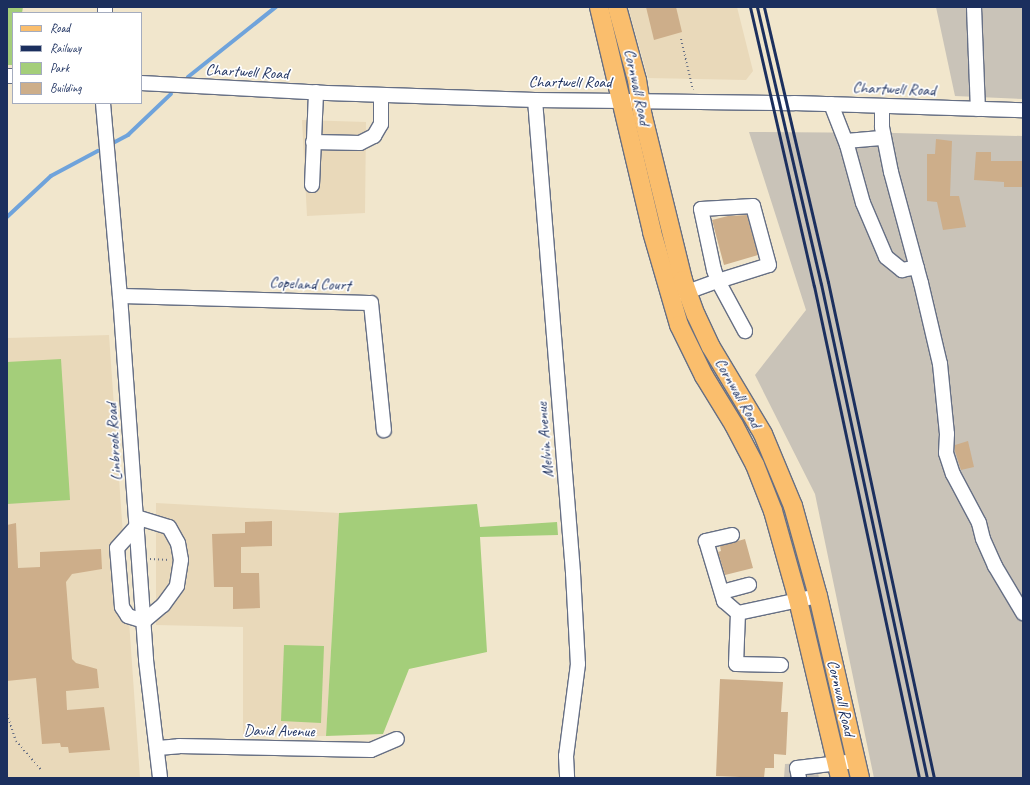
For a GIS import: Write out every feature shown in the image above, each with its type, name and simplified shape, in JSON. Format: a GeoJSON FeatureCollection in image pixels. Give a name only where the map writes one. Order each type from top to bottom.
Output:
{"type":"FeatureCollection","features":[{"type":"Feature","properties":{"kind":"main road","name":"Cornwall Road"},"geometry":{"type":"LineString","coordinates":[[599,7],[652,232],[679,325],[700,369],[734,425],[755,465],[773,511],[798,600],[832,769]]}},
{"type":"Feature","properties":{"kind":"main road","name":"Cornwall Road"},"geometry":{"type":"LineString","coordinates":[[617,7],[637,80],[640,100],[666,210],[688,292],[696,315],[711,346],[762,434],[777,465],[793,506],[818,596],[860,778]]}},
{"type":"Feature","properties":{"kind":"street"},"geometry":{"type":"LineString","coordinates":[[974,7],[978,109]]}},
{"type":"Feature","properties":{"kind":"street","name":"Chartwell Road"},"geometry":{"type":"LineString","coordinates":[[142,83],[381,95],[534,100],[640,100],[696,103],[831,104],[1023,110]]}},
{"type":"Feature","properties":{"kind":"street"},"geometry":{"type":"LineString","coordinates":[[312,185],[316,92]]}},
{"type":"Feature","properties":{"kind":"street"},"geometry":{"type":"LineString","coordinates":[[313,142],[360,143],[374,136],[381,124],[381,95]]}},
{"type":"Feature","properties":{"kind":"street","name":"Melvin Avenue"},"geometry":{"type":"LineString","coordinates":[[534,100],[571,558],[578,664],[566,756],[567,778]]}},
{"type":"Feature","properties":{"kind":"street","name":"Linbrook Road"},"geometry":{"type":"LineString","coordinates":[[103,104],[120,296],[146,660],[158,748],[160,778]]}},
{"type":"Feature","properties":{"kind":"street"},"geometry":{"type":"LineString","coordinates":[[831,104],[846,141],[863,203],[886,257],[902,270],[917,267]]}},
{"type":"Feature","properties":{"kind":"street"},"geometry":{"type":"LineString","coordinates":[[882,106],[882,127],[891,172],[917,267],[940,364],[947,434],[946,453],[953,474],[979,523],[983,539],[995,566],[1023,613]]}},
{"type":"Feature","properties":{"kind":"street"},"geometry":{"type":"LineString","coordinates":[[846,141],[884,138]]}},
{"type":"Feature","properties":{"kind":"street"},"geometry":{"type":"LineString","coordinates":[[670,297],[688,292],[718,281],[769,265],[753,206],[701,208],[714,270],[718,281],[745,331]]}},
{"type":"Feature","properties":{"kind":"street","name":"Copeland Court"},"geometry":{"type":"LineString","coordinates":[[120,296],[372,303],[384,430]]}},
{"type":"Feature","properties":{"kind":"street"},"geometry":{"type":"LineString","coordinates":[[136,522],[168,527],[178,543],[181,560],[177,586],[163,605],[144,621],[128,616],[122,607],[117,548],[136,522]]}},
{"type":"Feature","properties":{"kind":"street"},"geometry":{"type":"LineString","coordinates":[[732,535],[706,541],[724,601],[738,613]]}},
{"type":"Feature","properties":{"kind":"street"},"geometry":{"type":"LineString","coordinates":[[722,592],[749,585]]}},
{"type":"Feature","properties":{"kind":"street"},"geometry":{"type":"LineString","coordinates":[[738,613],[818,596]]}},
{"type":"Feature","properties":{"kind":"street"},"geometry":{"type":"LineString","coordinates":[[738,613],[736,664],[781,665]]}},
{"type":"Feature","properties":{"kind":"street","name":"David Avenue"},"geometry":{"type":"LineString","coordinates":[[158,748],[180,746],[371,750],[397,739]]}},
{"type":"Feature","properties":{"kind":"street"},"geometry":{"type":"LineString","coordinates":[[799,778],[797,768],[832,769],[856,761]]}},
{"type":"Feature","properties":{"kind":"path"},"geometry":{"type":"LineString","coordinates":[[681,39],[696,103]]}},
{"type":"Feature","properties":{"kind":"path"},"geometry":{"type":"LineString","coordinates":[[139,559],[181,560]]}},
{"type":"Feature","properties":{"kind":"path"},"geometry":{"type":"LineString","coordinates":[[7,714],[16,741],[41,770]]}},
{"type":"Feature","properties":{"kind":"shaded area"},"geometry":{"type":"Polygon","coordinates":[[[628,7],[737,7],[753,71],[746,80],[648,78],[628,7]]]}},
{"type":"Feature","properties":{"kind":"shaded area"},"geometry":{"type":"Polygon","coordinates":[[[936,7],[1023,7],[1023,99],[955,96],[936,7]]]}},
{"type":"Feature","properties":{"kind":"shaded area"},"geometry":{"type":"Polygon","coordinates":[[[302,120],[366,122],[365,213],[307,216],[302,120]]]}},
{"type":"Feature","properties":{"kind":"shaded area"},"geometry":{"type":"Polygon","coordinates":[[[749,132],[1023,136],[1023,778],[874,778],[815,494],[755,375],[806,310],[749,132]]]}},
{"type":"Feature","properties":{"kind":"shaded area"},"geometry":{"type":"Polygon","coordinates":[[[109,335],[140,778],[7,778],[7,338],[109,335]]]}},
{"type":"Feature","properties":{"kind":"shaded area"},"geometry":{"type":"Polygon","coordinates":[[[156,503],[339,513],[326,736],[243,737],[243,627],[156,625],[156,503]]]}},
{"type":"Feature","properties":{"kind":"shaded area"},"geometry":{"type":"Polygon","coordinates":[[[816,762],[819,778],[784,778],[785,764],[816,762]]]}},
{"type":"Feature","properties":{"kind":"green space"},"geometry":{"type":"Polygon","coordinates":[[[7,7],[23,7],[22,12],[12,12],[12,65],[7,65],[7,7]]]}},
{"type":"Feature","properties":{"kind":"green space"},"geometry":{"type":"Polygon","coordinates":[[[61,359],[70,500],[7,504],[7,362],[61,359]]]}},
{"type":"Feature","properties":{"kind":"green space"},"geometry":{"type":"Polygon","coordinates":[[[477,504],[480,527],[557,522],[558,535],[480,537],[487,652],[409,669],[383,734],[326,736],[339,513],[477,504]]]}},
{"type":"Feature","properties":{"kind":"green space"},"geometry":{"type":"Polygon","coordinates":[[[284,645],[324,646],[321,723],[281,721],[284,645]]]}},
{"type":"Feature","properties":{"kind":"building"},"geometry":{"type":"Polygon","coordinates":[[[646,7],[676,7],[682,32],[654,40],[646,7]]]}},
{"type":"Feature","properties":{"kind":"building"},"geometry":{"type":"Polygon","coordinates":[[[936,139],[952,141],[950,196],[959,196],[966,227],[943,230],[937,202],[927,201],[927,154],[935,154],[936,139]]]}},
{"type":"Feature","properties":{"kind":"building"},"geometry":{"type":"Polygon","coordinates":[[[976,152],[991,152],[991,161],[1023,161],[1023,187],[1004,187],[1004,182],[974,180],[976,152]]]}},
{"type":"Feature","properties":{"kind":"building"},"geometry":{"type":"Polygon","coordinates":[[[747,215],[758,255],[724,265],[712,220],[728,216],[747,215]]]}},
{"type":"Feature","properties":{"kind":"building"},"geometry":{"type":"Polygon","coordinates":[[[968,441],[974,467],[961,470],[955,451],[955,445],[968,441]]]}},
{"type":"Feature","properties":{"kind":"building"},"geometry":{"type":"Polygon","coordinates":[[[272,521],[272,546],[241,547],[241,573],[259,573],[260,608],[233,609],[233,587],[214,587],[212,534],[245,533],[245,522],[272,521]]]}},
{"type":"Feature","properties":{"kind":"building"},"geometry":{"type":"Polygon","coordinates":[[[16,523],[18,568],[40,567],[40,552],[101,549],[102,569],[72,574],[66,582],[72,659],[76,663],[97,669],[99,688],[66,691],[67,710],[104,707],[110,750],[69,753],[68,747],[61,747],[60,743],[42,744],[36,678],[7,681],[7,525],[16,523]]]}},
{"type":"Feature","properties":{"kind":"building"},"geometry":{"type":"Polygon","coordinates":[[[745,539],[753,568],[725,575],[718,552],[721,551],[720,546],[745,539]]]}},
{"type":"Feature","properties":{"kind":"building"},"geometry":{"type":"Polygon","coordinates":[[[720,679],[783,682],[781,712],[788,712],[786,755],[774,754],[774,768],[765,768],[764,778],[716,776],[720,679]]]}},
{"type":"Feature","properties":{"kind":"waterway"},"geometry":{"type":"LineString","coordinates":[[188,77],[276,7]]}},
{"type":"Feature","properties":{"kind":"waterway"},"geometry":{"type":"LineString","coordinates":[[115,142],[128,135],[171,94]]}},
{"type":"Feature","properties":{"kind":"waterway"},"geometry":{"type":"LineString","coordinates":[[7,217],[51,176],[98,151]]}},
{"type":"Feature","properties":{"kind":"railway"},"geometry":{"type":"LineString","coordinates":[[750,7],[814,286],[919,778]]}},
{"type":"Feature","properties":{"kind":"railway"},"geometry":{"type":"LineString","coordinates":[[757,7],[821,284],[927,778]]}},
{"type":"Feature","properties":{"kind":"railway"},"geometry":{"type":"LineString","coordinates":[[764,7],[828,282],[934,778]]}}]}
